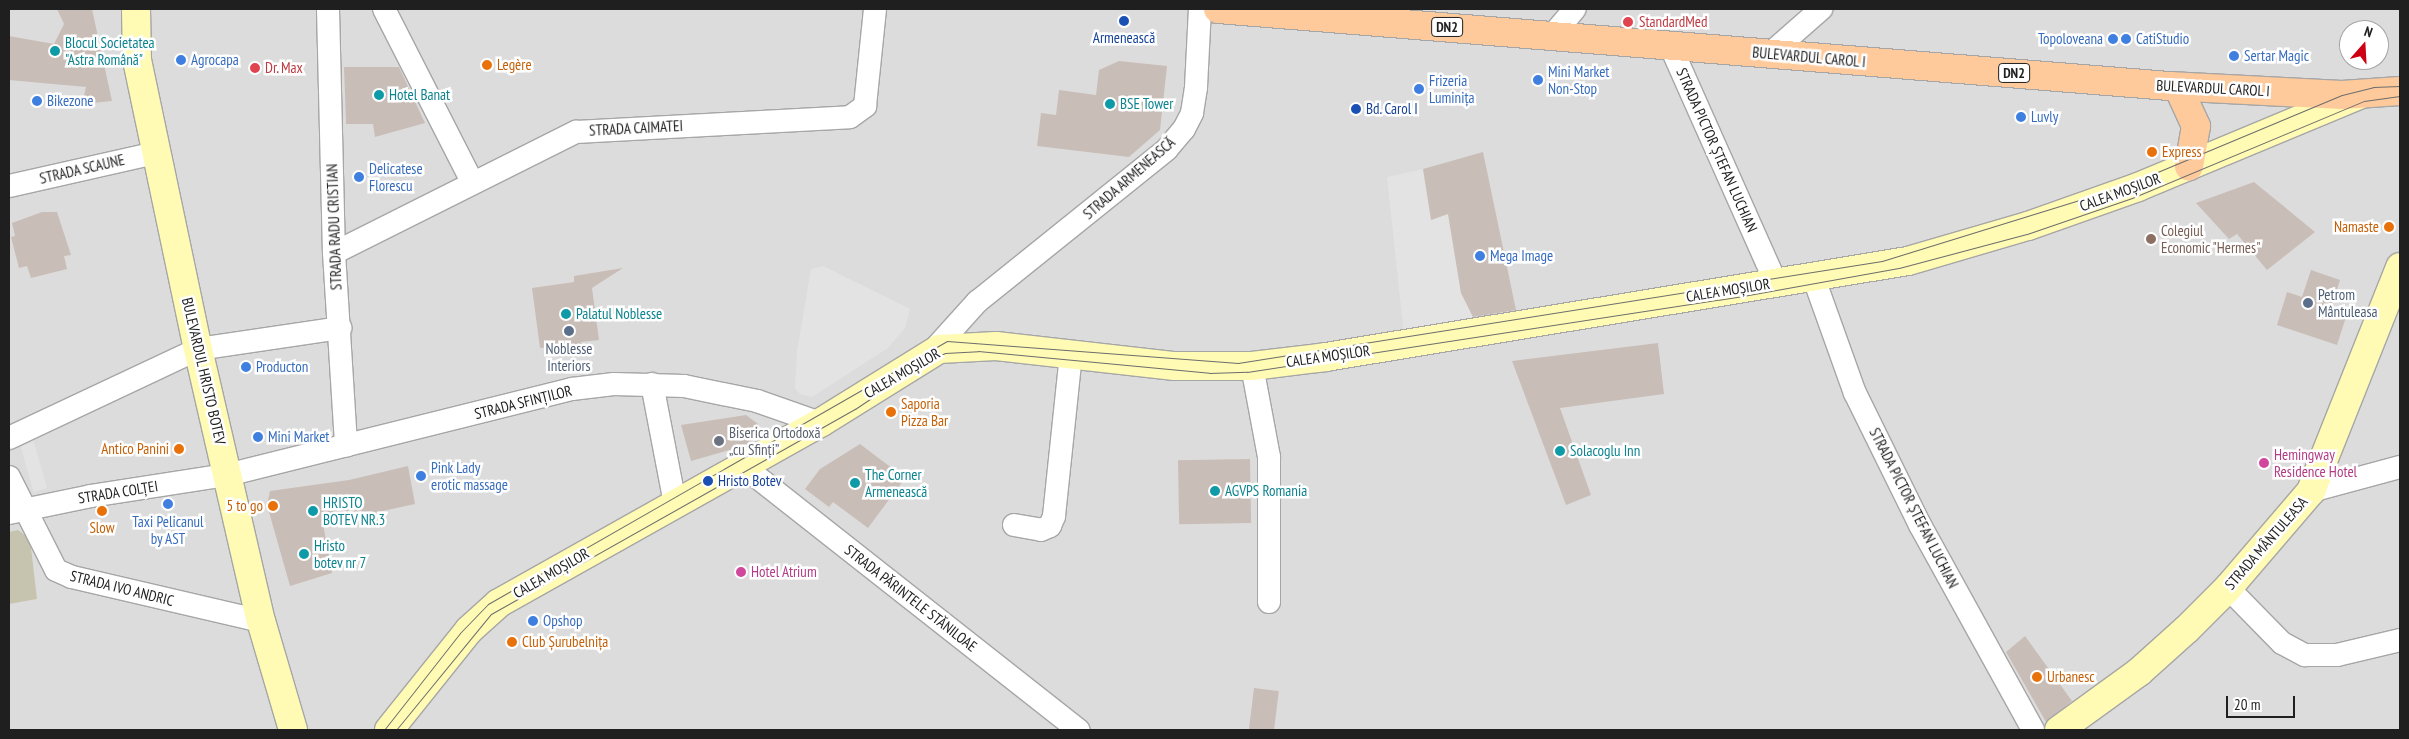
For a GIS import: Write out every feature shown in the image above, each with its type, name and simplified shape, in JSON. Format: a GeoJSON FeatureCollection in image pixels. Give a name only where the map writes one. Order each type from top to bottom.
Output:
{"type":"FeatureCollection","features":[{"type":"Feature","properties":{"kind":"main road","name":"BULEVARDUL CAROL I"},"geometry":{"type":"LineString","coordinates":[[1218,9],[2178,87],[2359,95],[2400,91]]}},
{"type":"Feature","properties":{"kind":"main road"},"geometry":{"type":"LineString","coordinates":[[2178,87],[2196,126],[2188,166]]}},
{"type":"Feature","properties":{"kind":"street","name":"BULEVARDUL HRISTO BOTEV"},"geometry":{"type":"LineString","coordinates":[[136,9],[137,60],[198,349],[261,621],[293,730]]}},
{"type":"Feature","properties":{"kind":"street","name":"STRADA RADU CRISTIAN"},"geometry":{"type":"LineString","coordinates":[[328,9],[334,253],[346,446]]}},
{"type":"Feature","properties":{"kind":"street"},"geometry":{"type":"LineString","coordinates":[[384,9],[472,182]]}},
{"type":"Feature","properties":{"kind":"street","name":"STRADA CAIMATEI"},"geometry":{"type":"LineString","coordinates":[[334,253],[472,182],[576,132],[850,117],[865,106],[875,9]]}},
{"type":"Feature","properties":{"kind":"street","name":"STRADA ARMENEASCĂ"},"geometry":{"type":"LineString","coordinates":[[931,353],[976,302],[1167,150],[1192,113],[1200,9]]}},
{"type":"Feature","properties":{"kind":"street"},"geometry":{"type":"LineString","coordinates":[[1552,36],[1575,9]]}},
{"type":"Feature","properties":{"kind":"street"},"geometry":{"type":"LineString","coordinates":[[1771,54],[1821,9]]}},
{"type":"Feature","properties":{"kind":"street","name":"STRADA PICTOR ȘTEFAN LUCHIAN"},"geometry":{"type":"LineString","coordinates":[[1670,46],[1776,282]]}},
{"type":"Feature","properties":{"kind":"street","name":"CALEA MOȘILOR"},"geometry":{"type":"LineString","coordinates":[[389,730],[483,614],[550,572],[820,423],[931,353],[954,346],[975,346],[1175,366],[1252,366],[1326,357],[1908,261],[2019,228],[2188,166],[2359,95]]}},
{"type":"Feature","properties":{"kind":"street","name":"STRADA SCAUNE"},"geometry":{"type":"LineString","coordinates":[[9,186],[156,153]]}},
{"type":"Feature","properties":{"kind":"street","name":"STRADA MÂNTULEASA"},"geometry":{"type":"LineString","coordinates":[[2059,730],[2139,672],[2228,588],[2312,491],[2400,267]]}},
{"type":"Feature","properties":{"kind":"street","name":"STRADA PICTOR ȘTEFAN LUCHIAN"},"geometry":{"type":"LineString","coordinates":[[1813,276],[1860,401],[1920,525],[2033,730]]}},
{"type":"Feature","properties":{"kind":"street"},"geometry":{"type":"LineString","coordinates":[[975,346],[970,329],[976,302]]}},
{"type":"Feature","properties":{"kind":"street"},"geometry":{"type":"LineString","coordinates":[[9,438],[198,349],[340,328]]}},
{"type":"Feature","properties":{"kind":"street"},"geometry":{"type":"LineString","coordinates":[[1014,525],[1041,530],[1050,526],[1054,516],[1070,354]]}},
{"type":"Feature","properties":{"kind":"street"},"geometry":{"type":"LineString","coordinates":[[1252,366],[1269,457],[1269,602]]}},
{"type":"Feature","properties":{"kind":"street"},"geometry":{"type":"LineString","coordinates":[[652,384],[676,504]]}},
{"type":"Feature","properties":{"kind":"street","name":"STRADA SFINȚILOR"},"geometry":{"type":"LineString","coordinates":[[228,475],[572,389],[652,384],[714,390],[820,423]]}},
{"type":"Feature","properties":{"kind":"street","name":"STRADA PĂRINTELE STĂNILOAE"},"geometry":{"type":"LineString","coordinates":[[742,466],[1079,730]]}},
{"type":"Feature","properties":{"kind":"street"},"geometry":{"type":"LineString","coordinates":[[2312,491],[2400,468]]}},
{"type":"Feature","properties":{"kind":"street","name":"STRADA COLȚEI"},"geometry":{"type":"LineString","coordinates":[[17,511],[228,475]]}},
{"type":"Feature","properties":{"kind":"street","name":"STRADA IVO ANDRIC"},"geometry":{"type":"LineString","coordinates":[[9,477],[17,511],[56,570],[72,577],[261,621]]}},
{"type":"Feature","properties":{"kind":"street"},"geometry":{"type":"LineString","coordinates":[[2228,588],[2282,643],[2305,655],[2337,655],[2400,640]]}},
{"type":"Feature","properties":{"kind":"shaded area"},"geometry":{"type":"Polygon","coordinates":[[[9,9],[2400,9],[2400,730],[9,730],[9,9]]]}},
{"type":"Feature","properties":{"kind":"shaded area"},"geometry":{"type":"Polygon","coordinates":[[[1423,169],[1432,220],[1448,214],[1461,293],[1475,321],[1404,335],[1387,177],[1423,169]]]}},
{"type":"Feature","properties":{"kind":"shaded area"},"geometry":{"type":"Polygon","coordinates":[[[823,266],[910,309],[905,328],[888,348],[812,397],[800,394],[795,388],[797,351],[811,269],[823,266]]]}},
{"type":"Feature","properties":{"kind":"shaded area"},"geometry":{"type":"Polygon","coordinates":[[[33,439],[47,488],[34,492],[20,443],[33,439]]]}},
{"type":"Feature","properties":{"kind":"shaded area"},"geometry":{"type":"Polygon","coordinates":[[[18,530],[30,539],[37,599],[9,604],[9,532],[18,530]]]}},
{"type":"Feature","properties":{"kind":"building","name":"Blocul Societatea \"Astra Română\""},"geometry":{"type":"Polygon","coordinates":[[[57,9],[92,9],[112,101],[82,104],[86,87],[9,80],[9,36],[54,44],[64,24],[57,9]]]}},
{"type":"Feature","properties":{"kind":"building","name":"BSE Tower"},"geometry":{"type":"Polygon","coordinates":[[[1119,61],[1167,66],[1160,130],[1129,157],[1037,146],[1041,113],[1056,115],[1059,90],[1096,95],[1099,70],[1119,61]]]}},
{"type":"Feature","properties":{"kind":"building","name":"Hotel Banat"},"geometry":{"type":"Polygon","coordinates":[[[344,67],[399,67],[425,123],[375,137],[373,124],[346,124],[344,67]]]}},
{"type":"Feature","properties":{"kind":"building","name":"Mega Image"},"geometry":{"type":"Polygon","coordinates":[[[1483,152],[1516,310],[1473,317],[1461,293],[1448,214],[1431,220],[1423,169],[1483,152]]]}},
{"type":"Feature","properties":{"kind":"building"},"geometry":{"type":"Polygon","coordinates":[[[2254,182],[2315,232],[2267,270],[2237,234],[2229,239],[2196,203],[2254,182]]]}},
{"type":"Feature","properties":{"kind":"building"},"geometry":{"type":"Polygon","coordinates":[[[42,212],[57,212],[71,255],[64,256],[67,269],[31,278],[27,266],[19,268],[11,237],[15,236],[12,223],[42,212]]]}},
{"type":"Feature","properties":{"kind":"building","name":"Palatul Noblesse"},"geometry":{"type":"Polygon","coordinates":[[[623,268],[592,288],[599,340],[581,342],[583,351],[562,353],[561,346],[540,348],[532,288],[574,282],[574,276],[623,268]]]}},
{"type":"Feature","properties":{"kind":"building","name":"Petrom Mântuleasa"},"geometry":{"type":"Polygon","coordinates":[[[2311,270],[2340,280],[2331,309],[2347,314],[2337,345],[2277,325],[2287,292],[2302,297],[2311,270]]]}},
{"type":"Feature","properties":{"kind":"building","name":"Solacoglu Inn"},"geometry":{"type":"Polygon","coordinates":[[[1658,343],[1664,394],[1560,408],[1591,495],[1566,505],[1512,361],[1658,343]]]}},
{"type":"Feature","properties":{"kind":"building","name":"Biserica Ortodoxă „cu Sfinți”"},"geometry":{"type":"Polygon","coordinates":[[[746,415],[758,424],[758,437],[747,445],[691,461],[681,425],[746,415]]]}},
{"type":"Feature","properties":{"kind":"building","name":"The Corner Armenească"},"geometry":{"type":"Polygon","coordinates":[[[860,444],[905,478],[868,528],[833,502],[829,507],[805,489],[820,469],[860,444]]]}},
{"type":"Feature","properties":{"kind":"building","name":"AGVPS Romania"},"geometry":{"type":"Polygon","coordinates":[[[1250,459],[1251,523],[1179,524],[1178,460],[1250,459]]]}},
{"type":"Feature","properties":{"kind":"building"},"geometry":{"type":"Polygon","coordinates":[[[408,466],[415,504],[323,524],[332,573],[290,586],[267,505],[270,491],[349,480],[408,466]]]}},
{"type":"Feature","properties":{"kind":"building","name":"Urbanesc"},"geometry":{"type":"Polygon","coordinates":[[[2025,636],[2072,701],[2046,722],[2006,652],[2025,636]]]}},
{"type":"Feature","properties":{"kind":"building"},"geometry":{"type":"Polygon","coordinates":[[[1254,688],[1279,691],[1274,730],[1249,730],[1254,688]]]}},
{"type":"Feature","properties":{"kind":"tram line"},"geometry":{"type":"LineString","coordinates":[[384,730],[460,633],[488,604],[947,341],[1238,363],[1882,261],[2124,186],[2342,95],[2373,87],[2400,86]]}},
{"type":"Feature","properties":{"kind":"tram line"},"geometry":{"type":"LineString","coordinates":[[396,730],[491,614],[855,409],[925,362],[945,353],[978,351],[1209,373],[1247,372],[1743,296],[1899,268],[2027,234],[2132,198],[2364,101],[2400,96]]}},
{"type":"Feature","properties":{"kind":"place","name":"Armenească"},"geometry":{"type":"Point","coordinates":[1124,21]}},
{"type":"Feature","properties":{"kind":"place","name":"StandardMed"},"geometry":{"type":"Point","coordinates":[1628,22]}},
{"type":"Feature","properties":{"kind":"place","name":"Topoloveana"},"geometry":{"type":"Point","coordinates":[2113,39]}},
{"type":"Feature","properties":{"kind":"place","name":"CatiStudio"},"geometry":{"type":"Point","coordinates":[2126,39]}},
{"type":"Feature","properties":{"kind":"place","name":"Blocul Societatea \"Astra Română\""},"geometry":{"type":"Point","coordinates":[55,51]}},
{"type":"Feature","properties":{"kind":"place","name":"Sertar Magic"},"geometry":{"type":"Point","coordinates":[2234,56]}},
{"type":"Feature","properties":{"kind":"place","name":"Agrocapa"},"geometry":{"type":"Point","coordinates":[181,60]}},
{"type":"Feature","properties":{"kind":"place","name":"Legère"},"geometry":{"type":"Point","coordinates":[487,65]}},
{"type":"Feature","properties":{"kind":"place","name":"Dr. Max"},"geometry":{"type":"Point","coordinates":[255,68]}},
{"type":"Feature","properties":{"kind":"place","name":"Mini Market Non-Stop"},"geometry":{"type":"Point","coordinates":[1538,80]}},
{"type":"Feature","properties":{"kind":"place","name":"Frizeria Luminița"},"geometry":{"type":"Point","coordinates":[1419,89]}},
{"type":"Feature","properties":{"kind":"place","name":"Hotel Banat"},"geometry":{"type":"Point","coordinates":[379,95]}},
{"type":"Feature","properties":{"kind":"place","name":"Bikezone"},"geometry":{"type":"Point","coordinates":[37,101]}},
{"type":"Feature","properties":{"kind":"place","name":"BSE Tower"},"geometry":{"type":"Point","coordinates":[1110,104]}},
{"type":"Feature","properties":{"kind":"place","name":"Bd. Carol I"},"geometry":{"type":"Point","coordinates":[1356,109]}},
{"type":"Feature","properties":{"kind":"place","name":"Luvly"},"geometry":{"type":"Point","coordinates":[2021,117]}},
{"type":"Feature","properties":{"kind":"place","name":"Express"},"geometry":{"type":"Point","coordinates":[2152,152]}},
{"type":"Feature","properties":{"kind":"place","name":"Delicatese Florescu"},"geometry":{"type":"Point","coordinates":[359,177]}},
{"type":"Feature","properties":{"kind":"place","name":"Namaste"},"geometry":{"type":"Point","coordinates":[2389,227]}},
{"type":"Feature","properties":{"kind":"place","name":"Colegiul Economic \"Hermes\""},"geometry":{"type":"Point","coordinates":[2151,239]}},
{"type":"Feature","properties":{"kind":"place","name":"Mega Image"},"geometry":{"type":"Point","coordinates":[1480,256]}},
{"type":"Feature","properties":{"kind":"place","name":"Petrom Mântuleasa"},"geometry":{"type":"Point","coordinates":[2308,303]}},
{"type":"Feature","properties":{"kind":"place","name":"Palatul Noblesse"},"geometry":{"type":"Point","coordinates":[566,314]}},
{"type":"Feature","properties":{"kind":"place","name":"Noblesse Interiors"},"geometry":{"type":"Point","coordinates":[569,331]}},
{"type":"Feature","properties":{"kind":"place","name":"Producton"},"geometry":{"type":"Point","coordinates":[246,367]}},
{"type":"Feature","properties":{"kind":"place","name":"Saporia Pizza Bar"},"geometry":{"type":"Point","coordinates":[891,412]}},
{"type":"Feature","properties":{"kind":"place","name":"Mini Market"},"geometry":{"type":"Point","coordinates":[258,437]}},
{"type":"Feature","properties":{"kind":"place","name":"Biserica Ortodoxă „cu Sfinți”"},"geometry":{"type":"Point","coordinates":[719,441]}},
{"type":"Feature","properties":{"kind":"place","name":"Antico Panini"},"geometry":{"type":"Point","coordinates":[179,449]}},
{"type":"Feature","properties":{"kind":"place","name":"Solacoglu Inn"},"geometry":{"type":"Point","coordinates":[1560,451]}},
{"type":"Feature","properties":{"kind":"place","name":"Hemingway Residence Hotel"},"geometry":{"type":"Point","coordinates":[2264,463]}},
{"type":"Feature","properties":{"kind":"place","name":"Pink Lady erotic massage"},"geometry":{"type":"Point","coordinates":[421,476]}},
{"type":"Feature","properties":{"kind":"place","name":"Hristo Botev"},"geometry":{"type":"Point","coordinates":[708,481]}},
{"type":"Feature","properties":{"kind":"place","name":"The Corner Armenească"},"geometry":{"type":"Point","coordinates":[855,483]}},
{"type":"Feature","properties":{"kind":"place","name":"AGVPS Romania"},"geometry":{"type":"Point","coordinates":[1215,491]}},
{"type":"Feature","properties":{"kind":"place","name":"Taxi Pelicanul by AST"},"geometry":{"type":"Point","coordinates":[168,504]}},
{"type":"Feature","properties":{"kind":"place","name":"5 to go"},"geometry":{"type":"Point","coordinates":[273,506]}},
{"type":"Feature","properties":{"kind":"place","name":"Slow"},"geometry":{"type":"Point","coordinates":[102,511]}},
{"type":"Feature","properties":{"kind":"place","name":"HRISTO BOTEV NR.3"},"geometry":{"type":"Point","coordinates":[313,511]}},
{"type":"Feature","properties":{"kind":"place","name":"Hristo botev nr 7"},"geometry":{"type":"Point","coordinates":[304,554]}},
{"type":"Feature","properties":{"kind":"place","name":"Hotel Atrium"},"geometry":{"type":"Point","coordinates":[741,572]}},
{"type":"Feature","properties":{"kind":"place","name":"Opshop"},"geometry":{"type":"Point","coordinates":[533,621]}},
{"type":"Feature","properties":{"kind":"place","name":"Club Șurubelnița"},"geometry":{"type":"Point","coordinates":[512,642]}},
{"type":"Feature","properties":{"kind":"place","name":"Urbanesc"},"geometry":{"type":"Point","coordinates":[2037,677]}}]}
